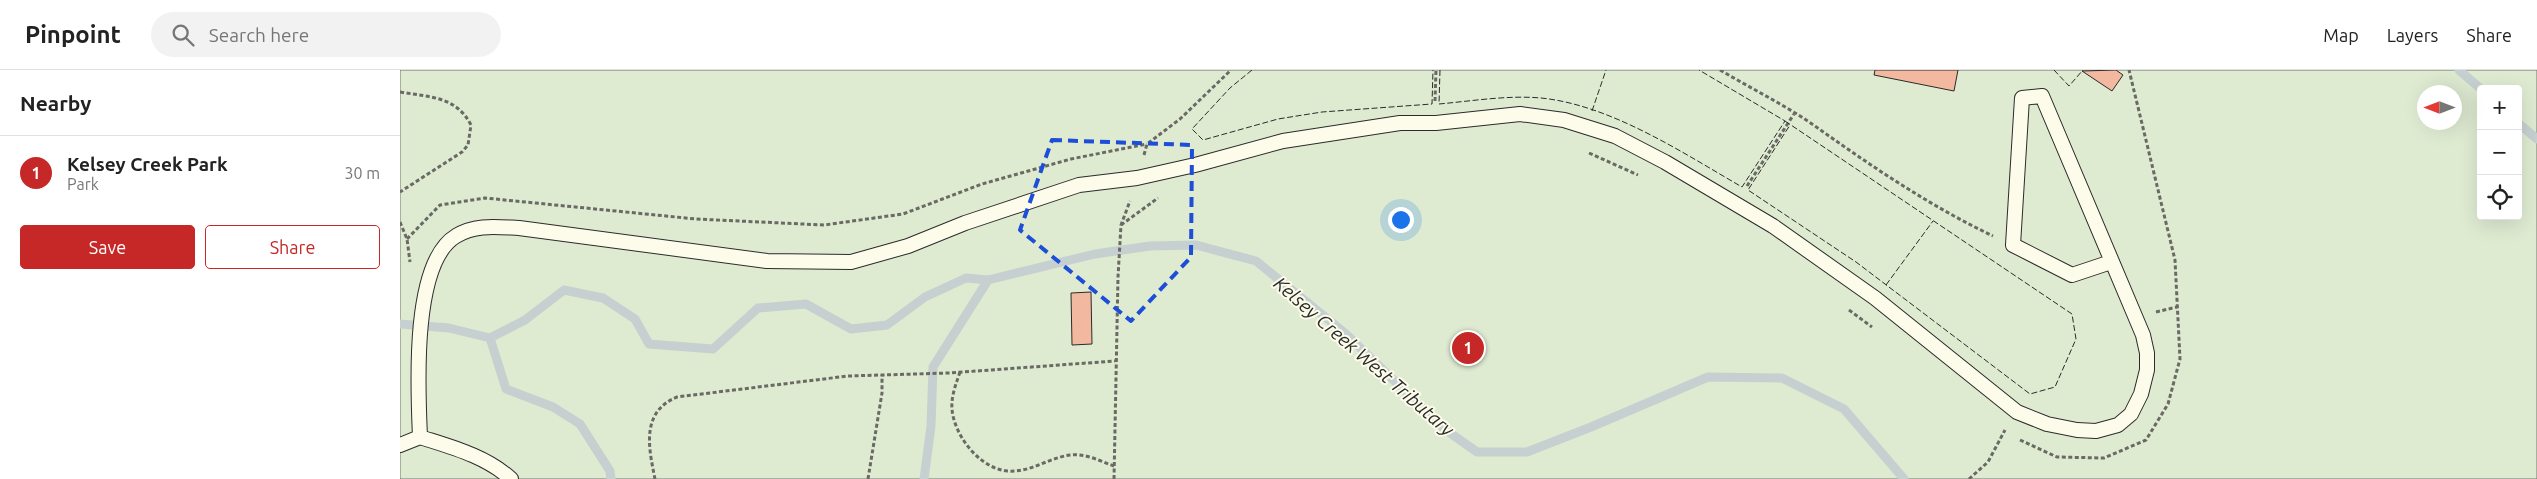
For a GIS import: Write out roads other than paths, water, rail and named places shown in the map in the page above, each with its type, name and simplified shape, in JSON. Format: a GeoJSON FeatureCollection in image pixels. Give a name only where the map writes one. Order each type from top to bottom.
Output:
{"type":"FeatureCollection","features":[{"type":"Feature","properties":{"kind":"lane"},"geometry":{"type":"LineString","coordinates":[[420,436],[417,375],[425,292],[440,254],[454,236],[470,230],[486,226],[529,229],[767,260],[817,263],[851,262],[908,246],[965,223],[1079,185],[1137,178],[1196,165],[1283,141],[1400,123],[1436,123],[1520,114],[1564,120],[1615,136],[1666,162],[1773,226],[1875,298],[2017,412],[2047,424],[2077,430],[2096,431],[2118,425],[2130,414],[2141,394],[2147,370],[2147,353],[2143,335],[2042,96],[2022,98],[2012,245],[2072,275],[2111,262]]}},
{"type":"Feature","properties":{"kind":"lane"},"geometry":{"type":"LineString","coordinates":[[400,445],[420,436],[463,451],[490,464],[511,479]]}},
{"type":"Feature","properties":{"kind":"waterway"},"geometry":{"type":"LineString","coordinates":[[2459,70],[2477,86]]}},
{"type":"Feature","properties":{"kind":"waterway"},"geometry":{"type":"LineString","coordinates":[[2522,126],[2537,139]]}},
{"type":"Feature","properties":{"kind":"waterway","name":"Kelsey Creek West Tributary"},"geometry":{"type":"LineString","coordinates":[[400,324],[449,328],[490,338],[525,320],[564,290],[603,298],[635,319],[649,344],[713,349],[758,308],[806,304],[851,329],[887,325],[925,297],[966,278],[988,280],[1095,254],[1150,246],[1196,245],[1256,261],[1346,334],[1443,428],[1477,452],[1527,452],[1708,377],[1782,378],[1844,409],[1904,479]]}},
{"type":"Feature","properties":{"kind":"waterway"},"geometry":{"type":"LineString","coordinates":[[924,479],[931,426],[933,367],[988,280]]}},
{"type":"Feature","properties":{"kind":"waterway"},"geometry":{"type":"LineString","coordinates":[[490,338],[506,389],[553,407],[580,424],[610,471],[611,479]]}},
{"type":"Feature","properties":{"kind":"place","name":"Kelsey Creek Park"},"geometry":{"type":"Point","coordinates":[1468,348]}}]}
